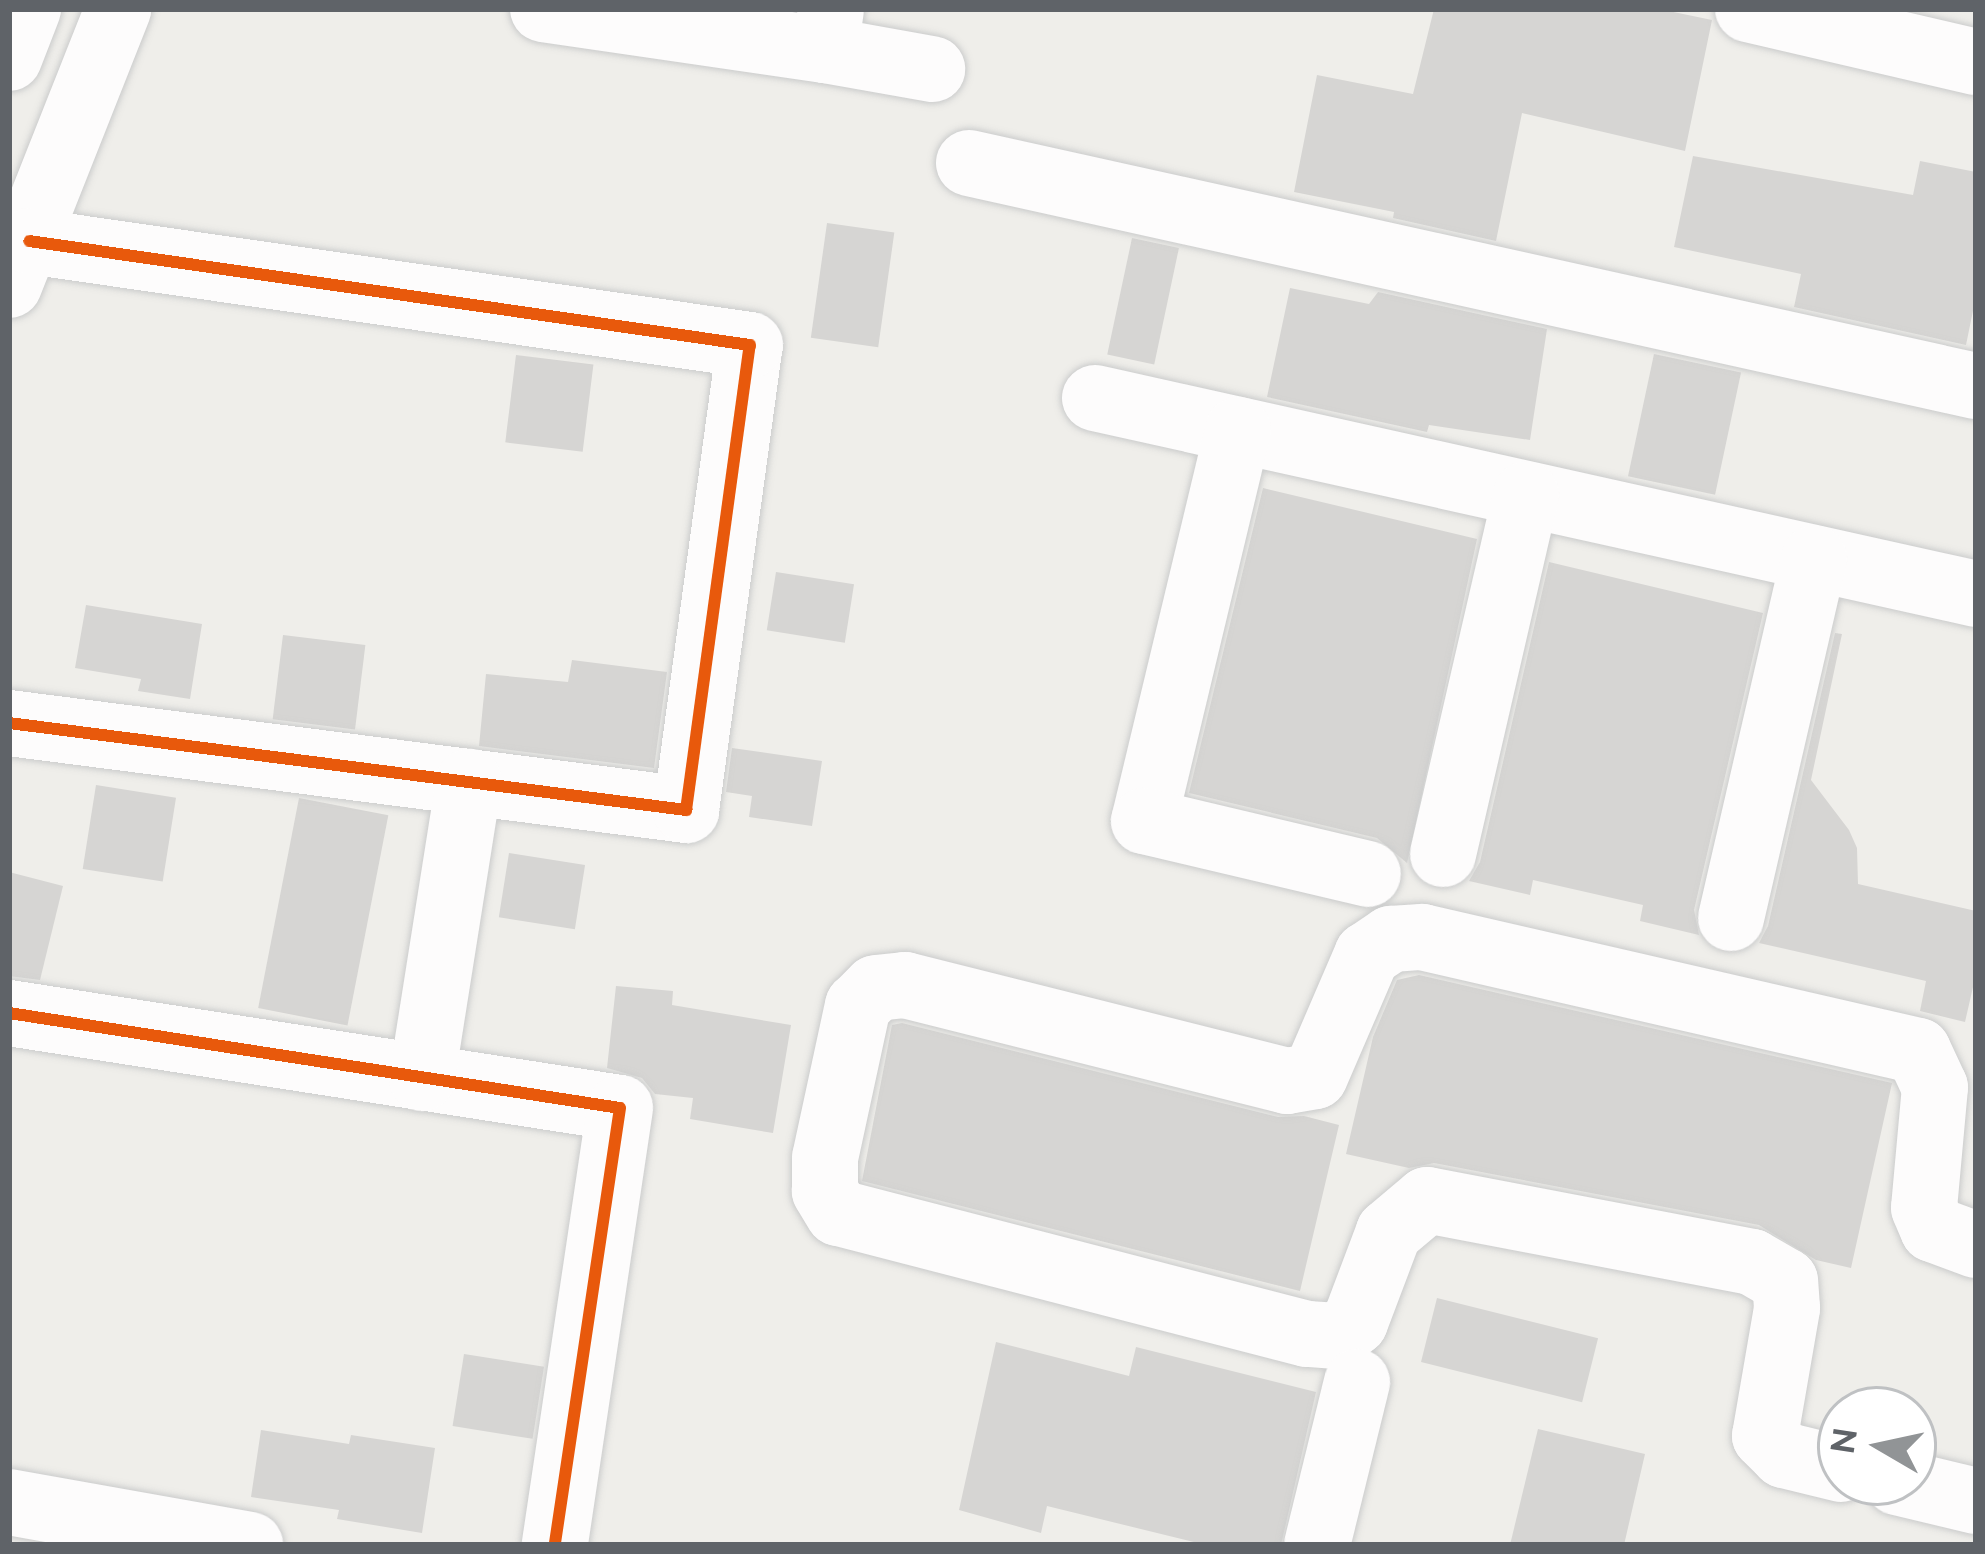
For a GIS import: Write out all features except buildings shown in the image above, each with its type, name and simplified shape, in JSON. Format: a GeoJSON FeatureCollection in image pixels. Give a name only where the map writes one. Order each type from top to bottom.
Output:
{"type":"FeatureCollection","features":[{"type":"Feature","properties":{"kind":"street"},"geometry":{"type":"LineString","coordinates":[[9,58],[28,9]]}},
{"type":"Feature","properties":{"kind":"street"},"geometry":{"type":"LineString","coordinates":[[9,723],[686,810],[750,345],[19,263],[118,9]]}},
{"type":"Feature","properties":{"kind":"street"},"geometry":{"type":"LineString","coordinates":[[543,9],[828,30],[932,69]]}},
{"type":"Feature","properties":{"kind":"street"},"geometry":{"type":"LineString","coordinates":[[1748,9],[1976,62]]}},
{"type":"Feature","properties":{"kind":"street"},"geometry":{"type":"LineString","coordinates":[[969,163],[1976,386]]}},
{"type":"Feature","properties":{"kind":"street"},"geometry":{"type":"LineString","coordinates":[[1095,398],[1976,594]]}},
{"type":"Feature","properties":{"kind":"street"},"geometry":{"type":"LineString","coordinates":[[1238,430],[1144,821],[1368,874]]}},
{"type":"Feature","properties":{"kind":"street"},"geometry":{"type":"LineString","coordinates":[[1443,854],[1526,494]]}},
{"type":"Feature","properties":{"kind":"street"},"geometry":{"type":"LineString","coordinates":[[1731,918],[1814,558]]}},
{"type":"Feature","properties":{"kind":"street"},"geometry":{"type":"LineString","coordinates":[[422,1078],[469,782]]}},
{"type":"Feature","properties":{"kind":"street"},"geometry":{"type":"LineString","coordinates":[[1817,1463],[1784,1455],[1765,1436],[1787,1308],[1785,1281],[1752,1262],[1427,1200],[1389,1232],[1355,1322],[1336,1336],[1307,1334],[838,1213],[825,1191],[826,1157],[858,1006],[876,988],[905,985],[1287,1081],[1315,1076],[1367,955],[1391,939],[1422,937],[1918,1051],[1935,1087],[1924,1208],[1933,1229],[1976,1245]]}},
{"type":"Feature","properties":{"kind":"street"},"geometry":{"type":"LineString","coordinates":[[9,1013],[620,1108],[555,1545]]}},
{"type":"Feature","properties":{"kind":"street"},"geometry":{"type":"LineString","coordinates":[[1317,1545],[1357,1382]]}},
{"type":"Feature","properties":{"kind":"street"},"geometry":{"type":"LineString","coordinates":[[1937,1492],[1976,1501]]}},
{"type":"Feature","properties":{"kind":"street"},"geometry":{"type":"LineString","coordinates":[[9,1502],[250,1545]]}},
{"type":"Feature","properties":{"kind":"cycle path"},"geometry":{"type":"LineString","coordinates":[[9,723],[686,810],[750,345],[29,241]]}},
{"type":"Feature","properties":{"kind":"cycle path"},"geometry":{"type":"LineString","coordinates":[[9,1013],[620,1108],[555,1545]]}}]}
